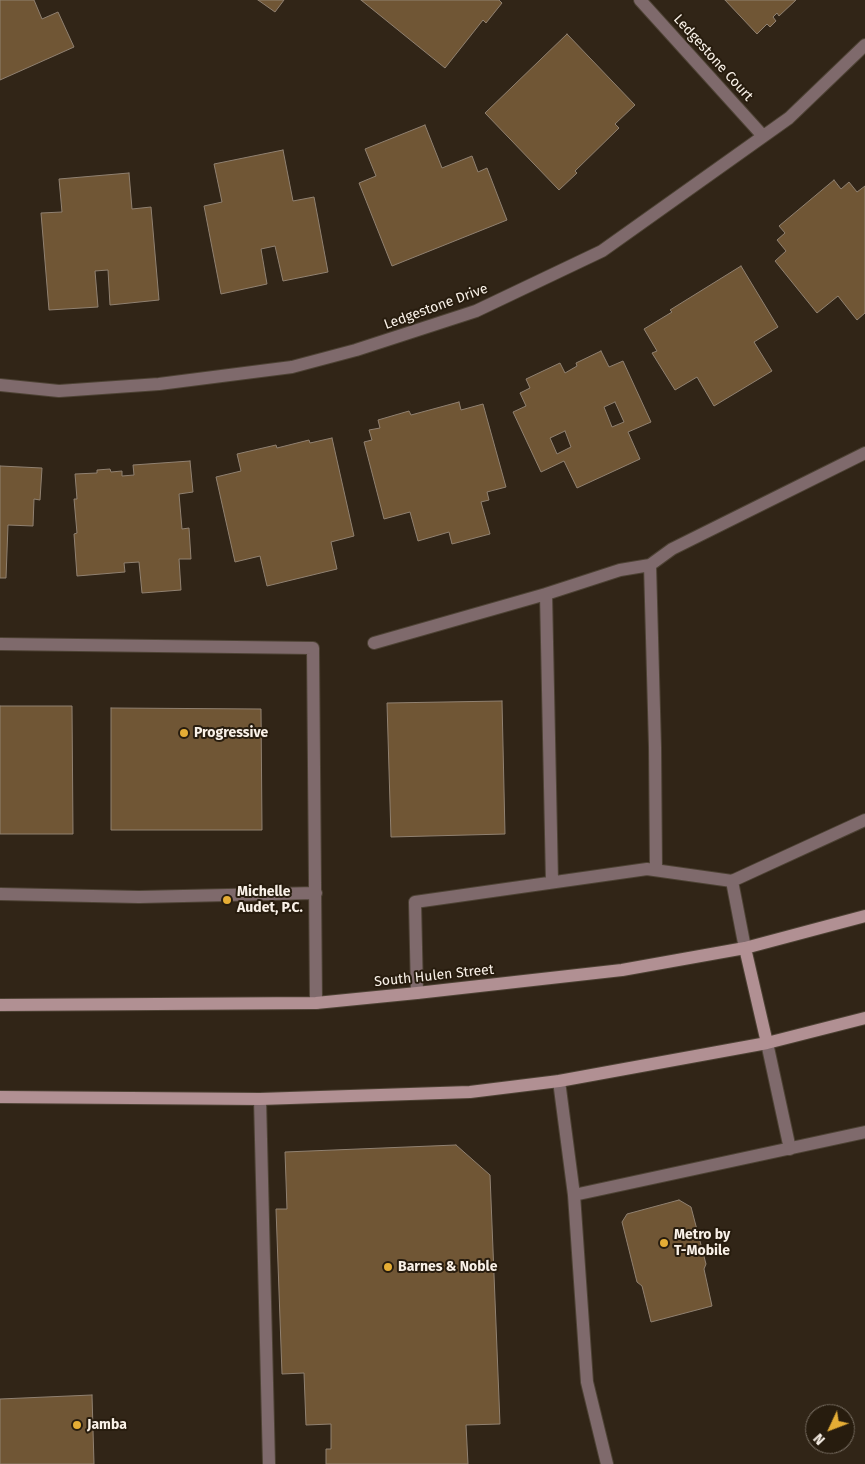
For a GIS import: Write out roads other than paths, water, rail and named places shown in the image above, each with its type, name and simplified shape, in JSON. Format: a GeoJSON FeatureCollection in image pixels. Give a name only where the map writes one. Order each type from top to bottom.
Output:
{"type":"FeatureCollection","features":[{"type":"Feature","properties":{"kind":"main road","name":"South Hulen Street"},"geometry":{"type":"LineString","coordinates":[[0,1006],[316,1003],[417,993],[622,970],[744,948],[865,916]]}},
{"type":"Feature","properties":{"kind":"main road"},"geometry":{"type":"LineString","coordinates":[[744,948],[766,1043]]}},
{"type":"Feature","properties":{"kind":"main road"},"geometry":{"type":"LineString","coordinates":[[0,1097],[260,1099],[470,1092],[559,1081],[766,1043],[865,1018]]}},
{"type":"Feature","properties":{"kind":"street","name":"Ledgestone Court"},"geometry":{"type":"LineString","coordinates":[[640,0],[763,136]]}},
{"type":"Feature","properties":{"kind":"street","name":"Ledgestone Drive"},"geometry":{"type":"LineString","coordinates":[[0,385],[59,391],[159,384],[292,367],[356,350],[476,311],[602,251],[789,118],[865,45]]}},
{"type":"Feature","properties":{"kind":"street"},"geometry":{"type":"LineString","coordinates":[[374,643],[546,594],[620,570],[650,565],[672,549],[865,453]]}},
{"type":"Feature","properties":{"kind":"street"},"geometry":{"type":"LineString","coordinates":[[650,565],[656,870]]}},
{"type":"Feature","properties":{"kind":"street"},"geometry":{"type":"LineString","coordinates":[[546,594],[552,882]]}},
{"type":"Feature","properties":{"kind":"street"},"geometry":{"type":"LineString","coordinates":[[0,644],[313,648],[316,1003]]}},
{"type":"Feature","properties":{"kind":"street"},"geometry":{"type":"LineString","coordinates":[[417,993],[414,902],[647,869],[732,881],[865,820]]}},
{"type":"Feature","properties":{"kind":"street"},"geometry":{"type":"LineString","coordinates":[[732,881],[744,948]]}},
{"type":"Feature","properties":{"kind":"street"},"geometry":{"type":"LineString","coordinates":[[0,894],[139,897],[316,893]]}},
{"type":"Feature","properties":{"kind":"street"},"geometry":{"type":"LineString","coordinates":[[766,1043],[790,1149]]}},
{"type":"Feature","properties":{"kind":"street"},"geometry":{"type":"LineString","coordinates":[[559,1081],[574,1194],[587,1382],[608,1464]]}},
{"type":"Feature","properties":{"kind":"street"},"geometry":{"type":"LineString","coordinates":[[260,1099],[270,1464]]}},
{"type":"Feature","properties":{"kind":"street"},"geometry":{"type":"LineString","coordinates":[[574,1194],[865,1132]]}},
{"type":"Feature","properties":{"kind":"place","name":"Progressive"},"geometry":{"type":"Point","coordinates":[184,733]}},
{"type":"Feature","properties":{"kind":"place","name":"Michelle Audet, P.C."},"geometry":{"type":"Point","coordinates":[227,900]}},
{"type":"Feature","properties":{"kind":"place","name":"Metro by T-Mobile"},"geometry":{"type":"Point","coordinates":[664,1243]}},
{"type":"Feature","properties":{"kind":"place","name":"Barnes & Noble"},"geometry":{"type":"Point","coordinates":[388,1267]}},
{"type":"Feature","properties":{"kind":"place","name":"Jamba"},"geometry":{"type":"Point","coordinates":[77,1425]}}]}
